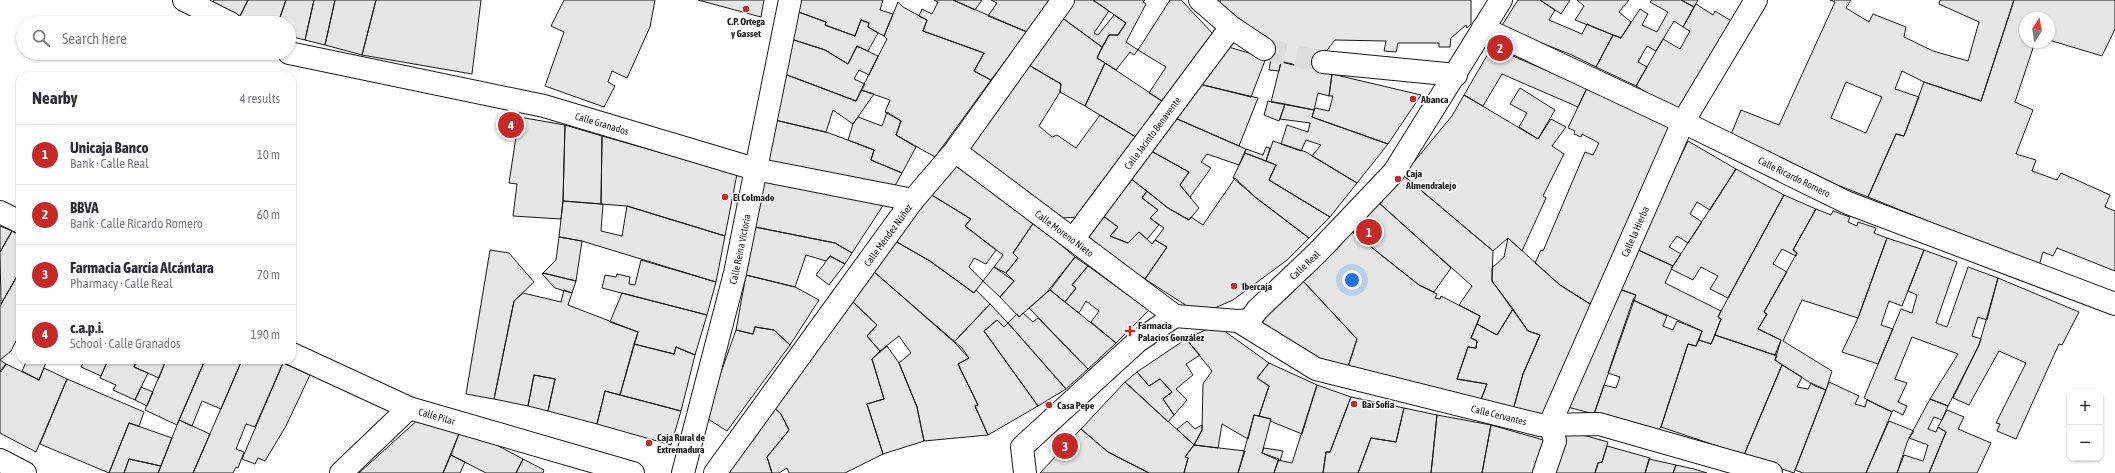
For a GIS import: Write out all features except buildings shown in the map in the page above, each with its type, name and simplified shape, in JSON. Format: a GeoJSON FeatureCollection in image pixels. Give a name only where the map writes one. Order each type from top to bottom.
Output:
{"type":"FeatureCollection","features":[{"type":"Feature","properties":{"kind":"street"},"geometry":{"type":"LineString","coordinates":[[184,0],[216,16]]}},
{"type":"Feature","properties":{"kind":"street","name":"Calle Reina Victoria"},"geometry":{"type":"LineString","coordinates":[[683,473],[735,273],[790,0]]}},
{"type":"Feature","properties":{"kind":"street","name":"Calle Méndez Núñez"},"geometry":{"type":"LineString","coordinates":[[715,473],[913,200],[955,151],[1063,0]]}},
{"type":"Feature","properties":{"kind":"street"},"geometry":{"type":"LineString","coordinates":[[1200,0],[1231,27],[1264,49]]}},
{"type":"Feature","properties":{"kind":"street","name":"Calle Real"},"geometry":{"type":"LineString","coordinates":[[1175,316],[1238,321],[1250,320],[1257,310],[1317,253],[1394,172],[1456,75],[1501,0]]}},
{"type":"Feature","properties":{"kind":"street","name":"Calle la Hierba"},"geometry":{"type":"LineString","coordinates":[[1550,424],[1683,122],[1756,0]]}},
{"type":"Feature","properties":{"kind":"street","name":"Calle Jacinto Benavente"},"geometry":{"type":"LineString","coordinates":[[1074,238],[1231,27]]}},
{"type":"Feature","properties":{"kind":"street","name":"Calle Ricardo Romero"},"geometry":{"type":"LineString","coordinates":[[1483,28],[1683,122],[1848,202],[2115,304]]}},
{"type":"Feature","properties":{"kind":"street","name":"Calle Granados"},"geometry":{"type":"LineString","coordinates":[[296,54],[544,106],[755,169],[913,200]]}},
{"type":"Feature","properties":{"kind":"street"},"geometry":{"type":"LineString","coordinates":[[1323,62],[1456,75]]}},
{"type":"Feature","properties":{"kind":"street","name":"Calle Moreno Nieto"},"geometry":{"type":"LineString","coordinates":[[955,151],[1074,238],[1175,316]]}},
{"type":"Feature","properties":{"kind":"street"},"geometry":{"type":"LineString","coordinates":[[0,212],[16,220]]}},
{"type":"Feature","properties":{"kind":"street"},"geometry":{"type":"LineString","coordinates":[[1025,473],[1022,447],[1138,341],[1175,316]]}},
{"type":"Feature","properties":{"kind":"street","name":"Calle Cervantes"},"geometry":{"type":"LineString","coordinates":[[1238,321],[1316,369],[1540,425],[1599,424],[1771,473]]}},
{"type":"Feature","properties":{"kind":"street","name":"Calle Pilar"},"geometry":{"type":"LineString","coordinates":[[296,356],[409,408],[585,467],[633,473]]}},
{"type":"Feature","properties":{"kind":"street"},"geometry":{"type":"LineString","coordinates":[[341,473],[409,408]]}},
{"type":"Feature","properties":{"kind":"street"},"geometry":{"type":"LineString","coordinates":[[1544,473],[1555,441],[1550,424]]}},
{"type":"Feature","properties":{"kind":"street"},"geometry":{"type":"LineString","coordinates":[[0,460],[26,473]]}},
{"type":"Feature","properties":{"kind":"tunnel"},"geometry":{"type":"LineString","coordinates":[[1264,49],[1323,62]]}},
{"type":"Feature","properties":{"kind":"place","name":"C.P. Ortega y Gasset"},"geometry":{"type":"Point","coordinates":[746,9]}},
{"type":"Feature","properties":{"kind":"place","name":"BBVA"},"geometry":{"type":"Point","coordinates":[1500,48]}},
{"type":"Feature","properties":{"kind":"place","name":"Abanca"},"geometry":{"type":"Point","coordinates":[1413,99]}},
{"type":"Feature","properties":{"kind":"place","name":"c.a.p.i."},"geometry":{"type":"Point","coordinates":[511,125]}},
{"type":"Feature","properties":{"kind":"place","name":"Caja Almendralejo"},"geometry":{"type":"Point","coordinates":[1398,179]}},
{"type":"Feature","properties":{"kind":"place","name":"El Colmado"},"geometry":{"type":"Point","coordinates":[725,197]}},
{"type":"Feature","properties":{"kind":"place","name":"Unicaja Banco"},"geometry":{"type":"Point","coordinates":[1369,232]}},
{"type":"Feature","properties":{"kind":"place","name":"Ibercaja"},"geometry":{"type":"Point","coordinates":[1234,286]}},
{"type":"Feature","properties":{"kind":"place","name":"Farmacia Palacios González"},"geometry":{"type":"Point","coordinates":[1130,331]}},
{"type":"Feature","properties":{"kind":"place","name":"Bar Sofía"},"geometry":{"type":"Point","coordinates":[1354,404]}},
{"type":"Feature","properties":{"kind":"place","name":"Casa Pepe"},"geometry":{"type":"Point","coordinates":[1049,405]}},
{"type":"Feature","properties":{"kind":"place","name":"Caja Rural de Extremadura"},"geometry":{"type":"Point","coordinates":[649,443]}},
{"type":"Feature","properties":{"kind":"place","name":"Farmacia García Alcántara"},"geometry":{"type":"Point","coordinates":[1065,446]}}]}
